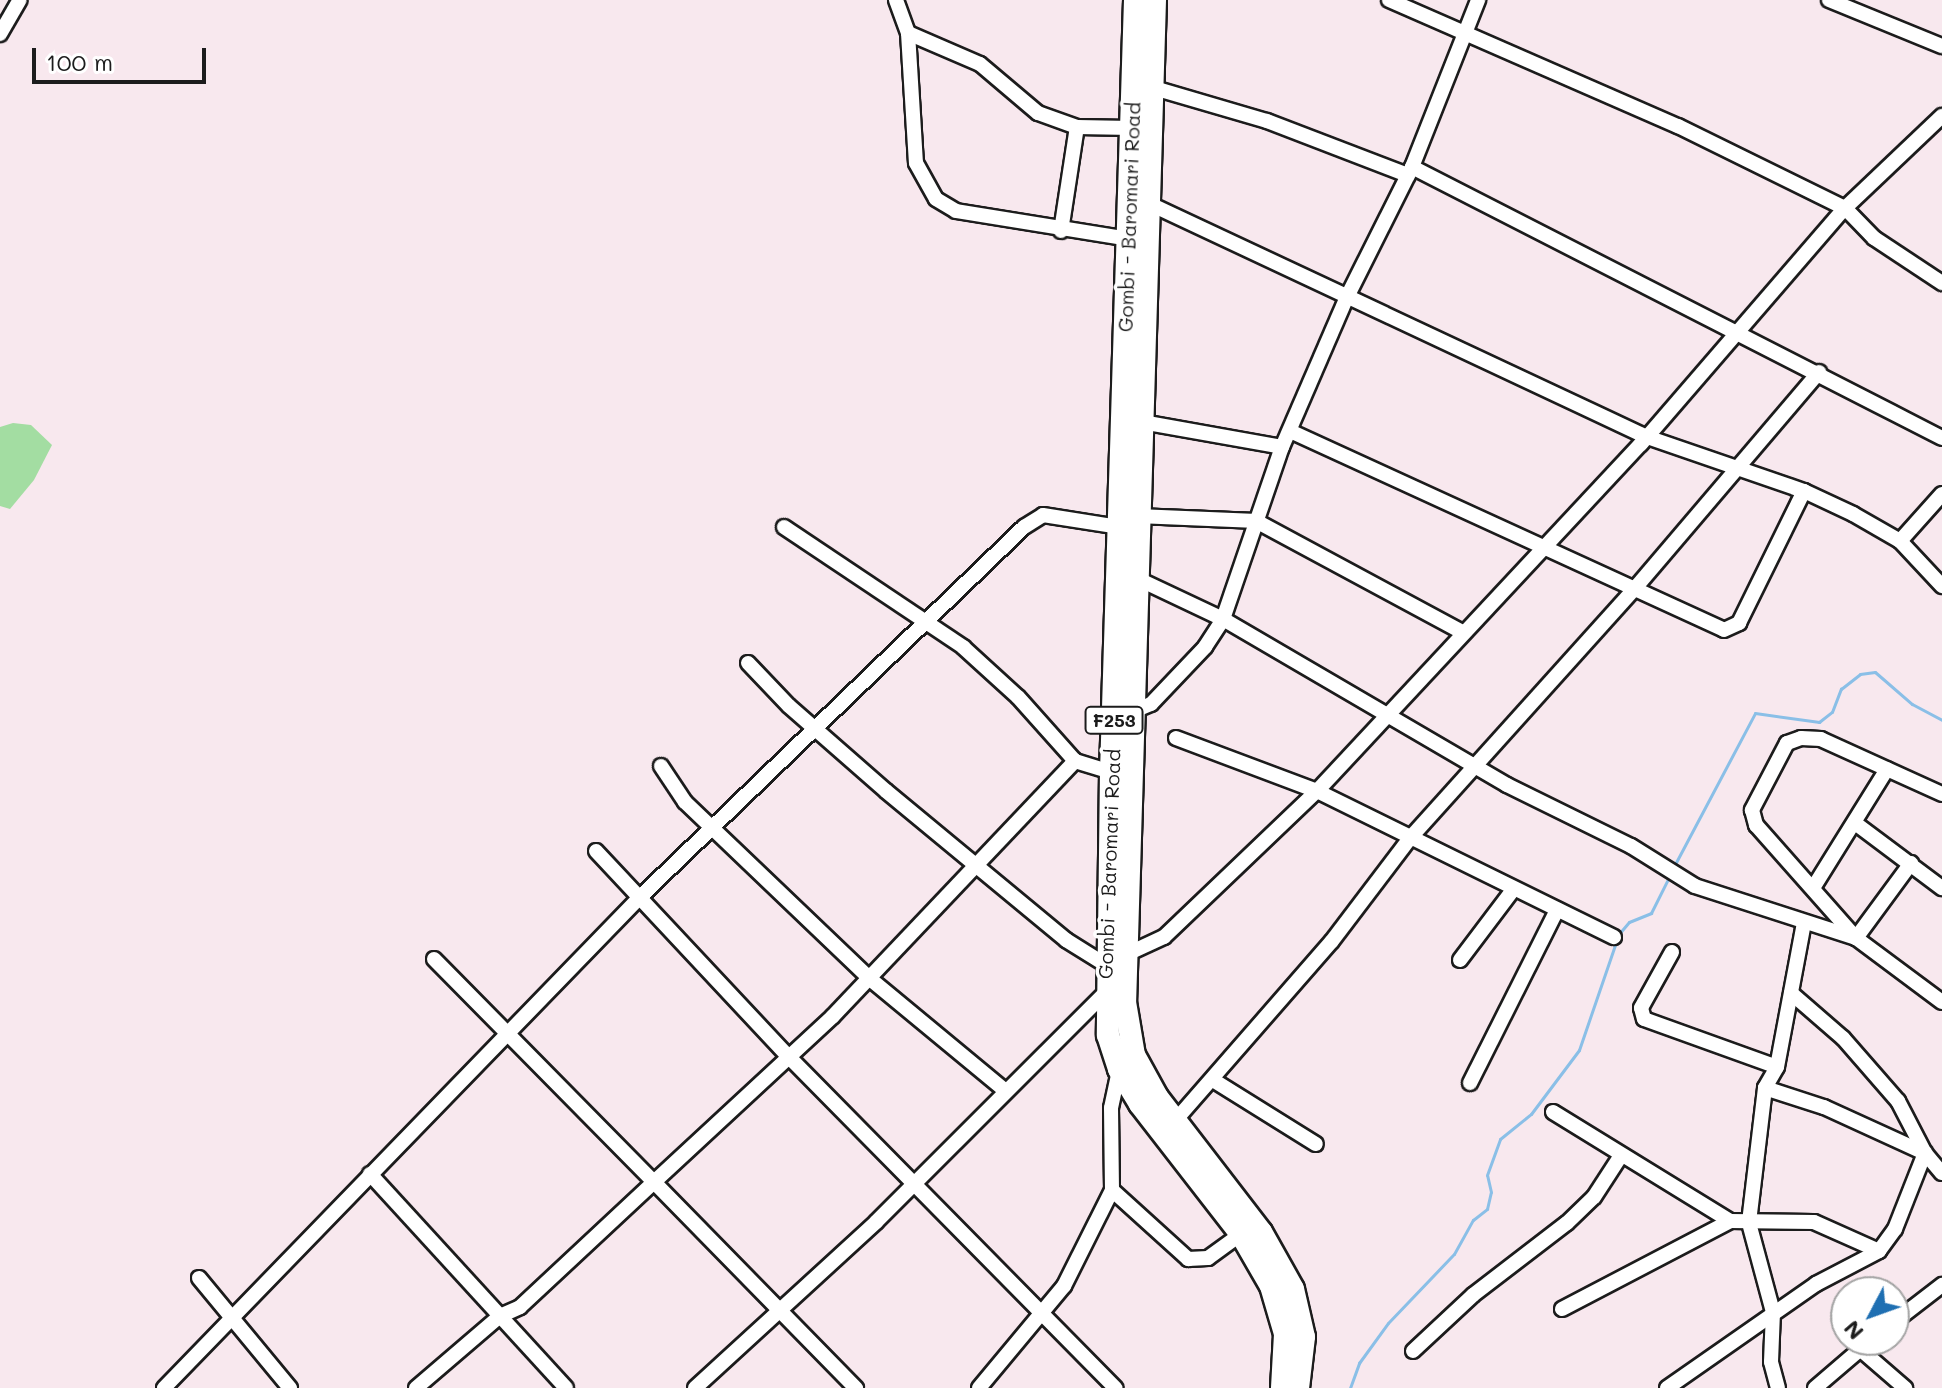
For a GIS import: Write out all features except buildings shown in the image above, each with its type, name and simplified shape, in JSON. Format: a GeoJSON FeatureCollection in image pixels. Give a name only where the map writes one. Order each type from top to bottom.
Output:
{"type":"FeatureCollection","features":[{"type":"Feature","properties":{"kind":"main road","name":"Gombi - Baromari Road"},"geometry":{"type":"LineString","coordinates":[[1135,0],[1147,73],[1132,128],[1128,239],[1129,521],[1116,960],[1106,992],[1108,1035],[1119,1069],[1241,1234],[1279,1307],[1285,1334],[1282,1388]]}},
{"type":"Feature","properties":{"kind":"main road","name":"Gombi - Baromari Road"},"geometry":{"type":"LineString","coordinates":[[1155,0],[1147,73],[1150,204],[1142,422],[1129,521],[1134,577],[1123,700],[1111,772],[1116,960],[1134,1055],[1174,1122],[1261,1232],[1293,1289],[1304,1337],[1298,1388]]}},
{"type":"Feature","properties":{"kind":"street"},"geometry":{"type":"LineString","coordinates":[[0,34],[20,0]]}},
{"type":"Feature","properties":{"kind":"street"},"geometry":{"type":"LineString","coordinates":[[896,0],[908,33],[916,163],[936,199],[956,211],[1061,231],[1128,239]]}},
{"type":"Feature","properties":{"kind":"street"},"geometry":{"type":"LineString","coordinates":[[1389,0],[1465,32],[1845,208],[1874,238],[1942,283]]}},
{"type":"Feature","properties":{"kind":"street"},"geometry":{"type":"LineString","coordinates":[[1123,700],[1141,708],[1151,704],[1205,647],[1223,619],[1282,447],[1347,297],[1410,171],[1478,0]]}},
{"type":"Feature","properties":{"kind":"street"},"geometry":{"type":"LineString","coordinates":[[1829,0],[1942,46]]}},
{"type":"Feature","properties":{"kind":"street"},"geometry":{"type":"LineString","coordinates":[[908,33],[980,64],[1038,113],[1077,127],[1132,128]]}},
{"type":"Feature","properties":{"kind":"street"},"geometry":{"type":"LineString","coordinates":[[1147,73],[1267,121],[1410,171],[1819,372],[1942,438]]}},
{"type":"Feature","properties":{"kind":"street"},"geometry":{"type":"LineString","coordinates":[[748,663],[817,728],[1066,940],[1116,960],[1164,937],[1317,791],[1392,713],[1460,631],[1647,437],[1845,208],[1942,116]]}},
{"type":"Feature","properties":{"kind":"street"},"geometry":{"type":"LineString","coordinates":[[1061,231],[1077,127]]}},
{"type":"Feature","properties":{"kind":"street"},"geometry":{"type":"LineString","coordinates":[[1150,204],[1647,437],[1732,469],[1804,491],[1900,541],[1942,586]]}},
{"type":"Feature","properties":{"kind":"street"},"geometry":{"type":"LineString","coordinates":[[1174,1122],[1332,941],[1411,837],[1637,586],[1732,469],[1819,372]]}},
{"type":"Feature","properties":{"kind":"street"},"geometry":{"type":"LineString","coordinates":[[1142,422],[1282,447]]}},
{"type":"Feature","properties":{"kind":"street"},"geometry":{"type":"LineString","coordinates":[[1290,431],[1544,543],[1724,630],[1733,629],[1804,491]]}},
{"type":"Feature","properties":{"kind":"street"},"geometry":{"type":"LineString","coordinates":[[1900,541],[1942,494]]}},
{"type":"Feature","properties":{"kind":"street"},"geometry":{"type":"LineString","coordinates":[[164,1388],[232,1322],[370,1174],[509,1037],[639,898],[926,620],[1043,515],[1129,521],[1256,521],[1460,631]]}},
{"type":"Feature","properties":{"kind":"street"},"geometry":{"type":"LineString","coordinates":[[784,527],[926,620],[993,672],[1075,761],[1111,772]]}},
{"type":"Feature","properties":{"kind":"street"},"geometry":{"type":"LineString","coordinates":[[1134,577],[1223,619],[1392,713],[1476,766],[1631,846],[1667,870],[1804,923],[1856,938]]}},
{"type":"Feature","properties":{"kind":"street"},"geometry":{"type":"LineString","coordinates":[[1176,738],[1317,791],[1614,937]]}},
{"type":"Feature","properties":{"kind":"street"},"geometry":{"type":"LineString","coordinates":[[1942,794],[1821,739],[1787,743],[1752,810],[1756,825],[1856,938],[1942,1002]]}},
{"type":"Feature","properties":{"kind":"street"},"geometry":{"type":"LineString","coordinates":[[416,1388],[500,1316],[520,1307],[789,1057],[869,978],[1075,761]]}},
{"type":"Feature","properties":{"kind":"street"},"geometry":{"type":"LineString","coordinates":[[661,766],[685,802],[869,978],[1003,1089]]}},
{"type":"Feature","properties":{"kind":"street"},"geometry":{"type":"LineString","coordinates":[[1813,888],[1887,769]]}},
{"type":"Feature","properties":{"kind":"street"},"geometry":{"type":"LineString","coordinates":[[1855,823],[1942,888]]}},
{"type":"Feature","properties":{"kind":"street"},"geometry":{"type":"LineString","coordinates":[[596,851],[789,1057],[1115,1388]]}},
{"type":"Feature","properties":{"kind":"street"},"geometry":{"type":"LineString","coordinates":[[1856,938],[1911,863]]}},
{"type":"Feature","properties":{"kind":"street"},"geometry":{"type":"LineString","coordinates":[[1460,960],[1513,890]]}},
{"type":"Feature","properties":{"kind":"street"},"geometry":{"type":"LineString","coordinates":[[1470,1083],[1557,910]]}},
{"type":"Feature","properties":{"kind":"street"},"geometry":{"type":"LineString","coordinates":[[1778,1388],[1771,1362],[1773,1312],[1749,1223],[1765,1088],[1777,1067],[1804,923]]}},
{"type":"Feature","properties":{"kind":"street"},"geometry":{"type":"LineString","coordinates":[[1672,952],[1641,1008],[1644,1019],[1777,1067]]}},
{"type":"Feature","properties":{"kind":"street"},"geometry":{"type":"LineString","coordinates":[[434,959],[856,1388]]}},
{"type":"Feature","properties":{"kind":"street"},"geometry":{"type":"LineString","coordinates":[[695,1388],[914,1182],[1003,1089],[1106,992]]}},
{"type":"Feature","properties":{"kind":"street"},"geometry":{"type":"LineString","coordinates":[[1791,993],[1843,1038],[1898,1101],[1925,1153],[1942,1173]]}},
{"type":"Feature","properties":{"kind":"street"},"geometry":{"type":"LineString","coordinates":[[979,1388],[1045,1314],[1082,1255],[1112,1190],[1111,1108],[1119,1069]]}},
{"type":"Feature","properties":{"kind":"street"},"geometry":{"type":"LineString","coordinates":[[1213,1080],[1316,1144]]}},
{"type":"Feature","properties":{"kind":"street"},"geometry":{"type":"LineString","coordinates":[[1765,1088],[1824,1107],[1925,1153]]}},
{"type":"Feature","properties":{"kind":"street"},"geometry":{"type":"LineString","coordinates":[[1553,1112],[1620,1157],[1730,1221],[1814,1222],[1879,1251]]}},
{"type":"Feature","properties":{"kind":"street"},"geometry":{"type":"LineString","coordinates":[[1667,1388],[1773,1312],[1879,1251],[1895,1229],[1925,1153]]}},
{"type":"Feature","properties":{"kind":"street"},"geometry":{"type":"LineString","coordinates":[[1413,1351],[1594,1197],[1620,1157]]}},
{"type":"Feature","properties":{"kind":"street"},"geometry":{"type":"LineString","coordinates":[[370,1174],[566,1388]]}},
{"type":"Feature","properties":{"kind":"street"},"geometry":{"type":"LineString","coordinates":[[1112,1190],[1188,1259],[1208,1258],[1241,1234]]}},
{"type":"Feature","properties":{"kind":"street"},"geometry":{"type":"LineString","coordinates":[[1562,1309],[1730,1221]]}},
{"type":"Feature","properties":{"kind":"street"},"geometry":{"type":"LineString","coordinates":[[199,1278],[232,1322],[290,1388]]}},
{"type":"Feature","properties":{"kind":"street"},"geometry":{"type":"LineString","coordinates":[[1910,1310],[1942,1285]]}},
{"type":"Feature","properties":{"kind":"street"},"geometry":{"type":"LineString","coordinates":[[1815,1388],[1853,1356]]}},
{"type":"Feature","properties":{"kind":"street"},"geometry":{"type":"LineString","coordinates":[[1876,1356],[1905,1388]]}},
{"type":"Feature","properties":{"kind":"green space"},"geometry":{"type":"Polygon","coordinates":[[[13,423],[31,425],[52,445],[34,480],[10,509],[0,506],[0,427],[13,423]]]}},
{"type":"Feature","properties":{"kind":"waterway"},"geometry":{"type":"LineString","coordinates":[[1673,868],[1755,713],[1819,722],[1832,712],[1841,689],[1860,674],[1875,672],[1912,704],[1942,720]]}},
{"type":"Feature","properties":{"kind":"waterway"},"geometry":{"type":"LineString","coordinates":[[1618,935],[1629,922],[1651,913],[1670,875]]}},
{"type":"Feature","properties":{"kind":"waterway"},"geometry":{"type":"LineString","coordinates":[[1350,1388],[1359,1363],[1388,1323],[1454,1254],[1473,1220],[1487,1209],[1491,1192],[1487,1175],[1500,1139],[1531,1114],[1579,1050],[1616,942]]}}]}
